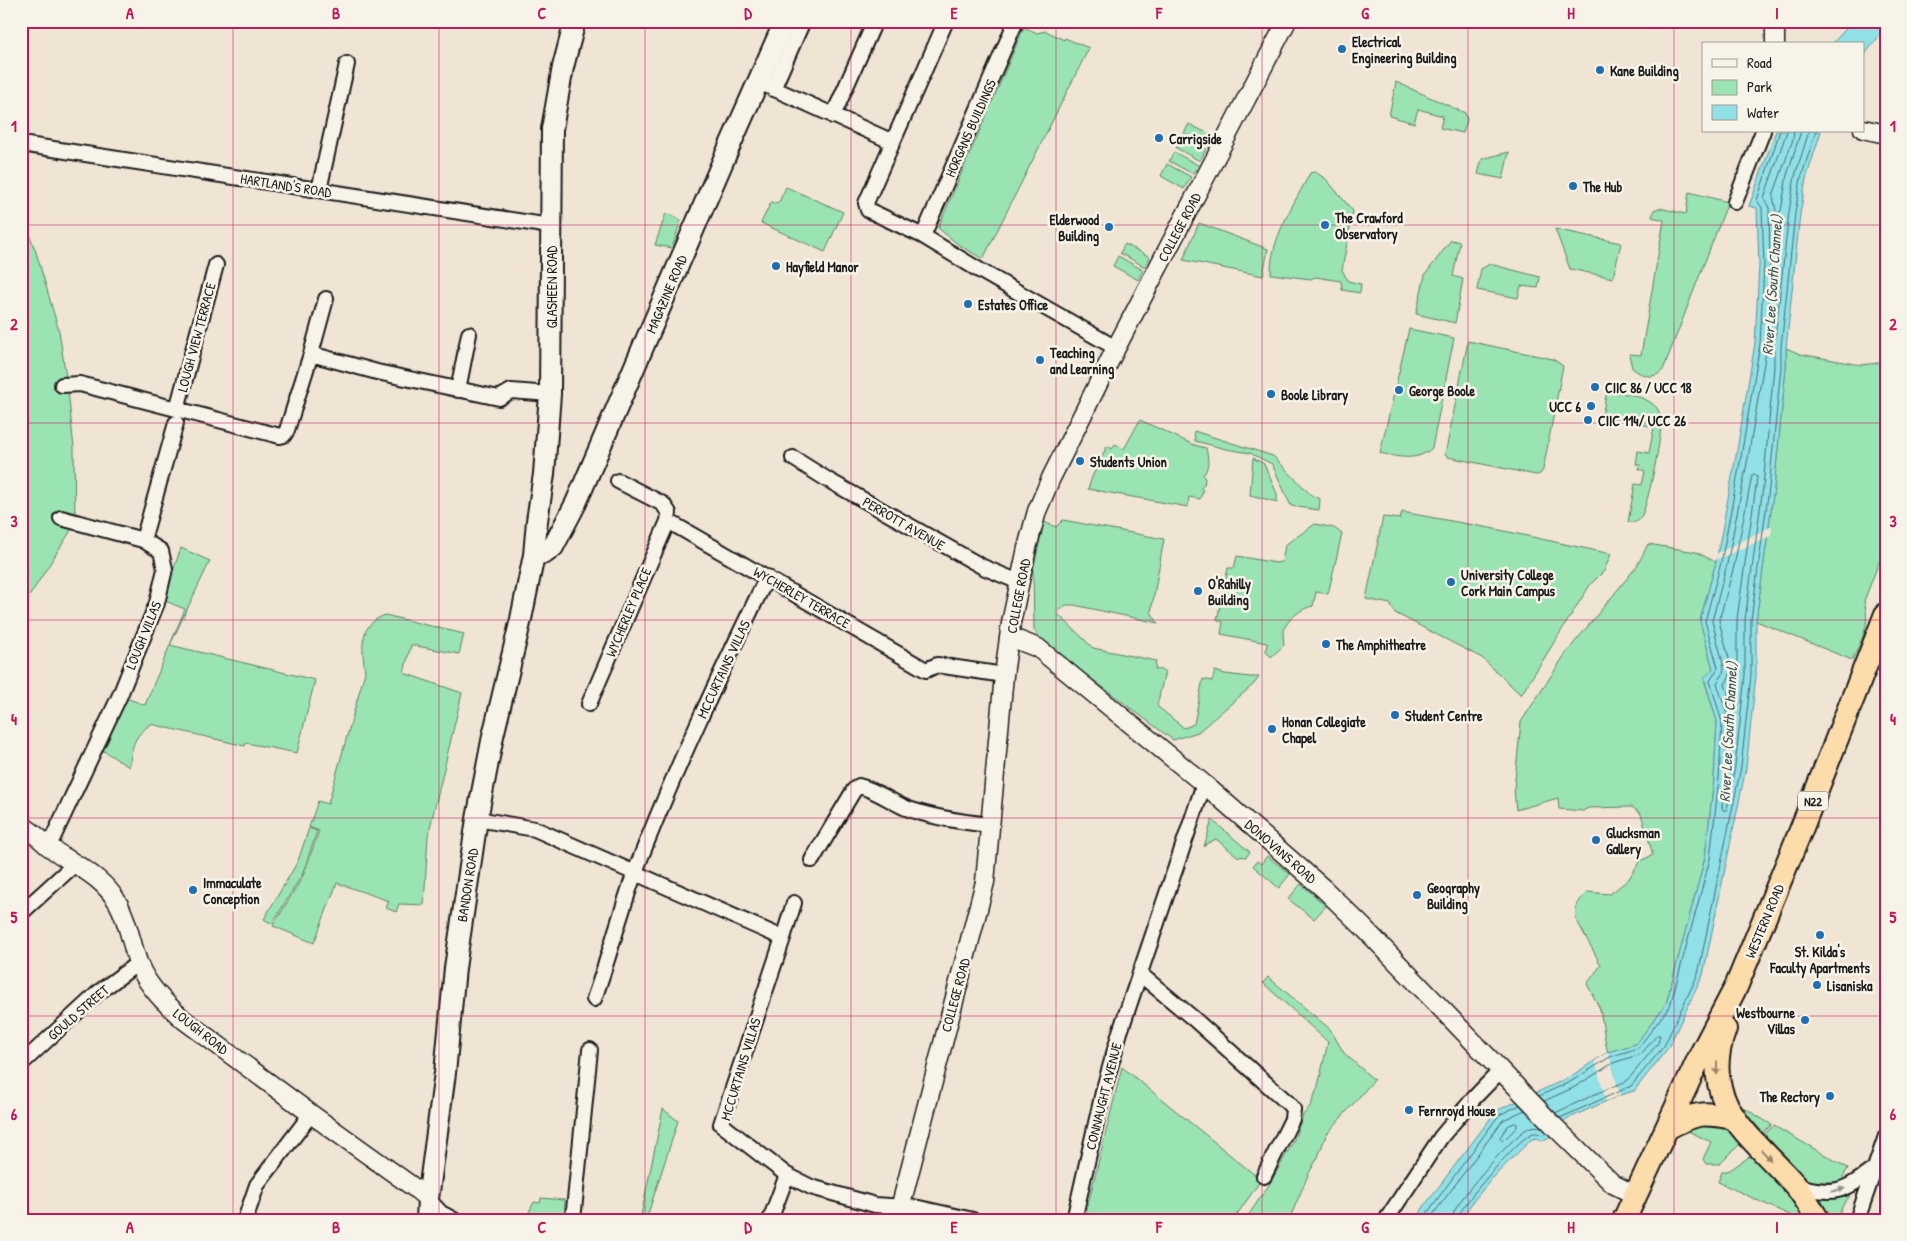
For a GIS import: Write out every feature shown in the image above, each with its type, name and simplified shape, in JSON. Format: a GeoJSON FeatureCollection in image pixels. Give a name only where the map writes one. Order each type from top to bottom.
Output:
{"type":"FeatureCollection","features":[{"type":"Feature","properties":{"kind":"highway","name":"WESTERN ROAD"},"geometry":{"type":"LineString","coordinates":[[1624,1220],[1702,1052],[1736,987],[1801,830],[1886,614]]}},
{"type":"Feature","properties":{"kind":"highway","name":"N22"},"geometry":{"type":"LineString","coordinates":[[1736,987],[1719,1047],[1716,1074],[1722,1096],[1748,1135],[1796,1186],[1818,1220]]}},
{"type":"Feature","properties":{"kind":"highway"},"geometry":{"type":"LineString","coordinates":[[1667,1128],[1691,1115],[1707,1113],[1735,1118]]}},
{"type":"Feature","properties":{"kind":"main road","name":"GLASHEEN ROAD"},"geometry":{"type":"LineString","coordinates":[[534,555],[544,474],[550,394],[552,129],[575,21]]}},
{"type":"Feature","properties":{"kind":"main road","name":"MAGAZINE ROAD"},"geometry":{"type":"LineString","coordinates":[[534,555],[545,554],[553,547],[576,503],[723,161],[766,86],[786,21]]}},
{"type":"Feature","properties":{"kind":"main road","name":"BANDON ROAD"},"geometry":{"type":"LineString","coordinates":[[427,1220],[428,1199],[445,1073],[455,968],[477,819],[492,736],[521,619],[534,555]]}},
{"type":"Feature","properties":{"kind":"street"},"geometry":{"type":"LineString","coordinates":[[803,21],[766,86],[893,142]]}},
{"type":"Feature","properties":{"kind":"street"},"geometry":{"type":"LineString","coordinates":[[833,116],[875,21]]}},
{"type":"Feature","properties":{"kind":"street"},"geometry":{"type":"LineString","coordinates":[[946,21],[866,203],[867,207],[871,213],[922,236],[1116,348]]}},
{"type":"Feature","properties":{"kind":"street","name":"HORGANS BUILDINGS"},"geometry":{"type":"LineString","coordinates":[[922,236],[1016,21]]}},
{"type":"Feature","properties":{"kind":"street","name":"COLLEGE ROAD"},"geometry":{"type":"LineString","coordinates":[[898,1213],[985,882],[1004,676],[1019,582],[1032,528],[1044,493],[1116,348],[1287,21]]}},
{"type":"Feature","properties":{"kind":"street"},"geometry":{"type":"LineString","coordinates":[[1775,21],[1775,42]]}},
{"type":"Feature","properties":{"kind":"street"},"geometry":{"type":"LineString","coordinates":[[319,190],[347,64]]}},
{"type":"Feature","properties":{"kind":"street"},"geometry":{"type":"LineString","coordinates":[[1864,129],[1886,134]]}},
{"type":"Feature","properties":{"kind":"street"},"geometry":{"type":"LineString","coordinates":[[1735,202],[1763,132]]}},
{"type":"Feature","properties":{"kind":"street","name":"HARTLAND'S ROAD"},"geometry":{"type":"LineString","coordinates":[[21,144],[550,226]]}},
{"type":"Feature","properties":{"kind":"street","name":"LOUGH VIEW TERRACE"},"geometry":{"type":"LineString","coordinates":[[177,416],[216,266]]}},
{"type":"Feature","properties":{"kind":"street"},"geometry":{"type":"LineString","coordinates":[[62,385],[80,384],[177,416],[275,436],[284,435],[311,354],[326,299]]}},
{"type":"Feature","properties":{"kind":"street"},"geometry":{"type":"LineString","coordinates":[[458,390],[469,334]]}},
{"type":"Feature","properties":{"kind":"street"},"geometry":{"type":"LineString","coordinates":[[311,354],[377,372],[499,398],[511,390],[550,394]]}},
{"type":"Feature","properties":{"kind":"street"},"geometry":{"type":"LineString","coordinates":[[61,518],[143,540],[177,416]]}},
{"type":"Feature","properties":{"kind":"street","name":"PERROTT AVENUE"},"geometry":{"type":"LineString","coordinates":[[792,458],[983,567],[1019,582]]}},
{"type":"Feature","properties":{"kind":"street","name":"WYCHERLEY TERRACE"},"geometry":{"type":"LineString","coordinates":[[618,481],[663,504],[669,513],[668,520],[926,670],[937,665],[1004,676]]}},
{"type":"Feature","properties":{"kind":"street","name":"WYCHERLEY PLACE"},"geometry":{"type":"LineString","coordinates":[[588,704],[668,520]]}},
{"type":"Feature","properties":{"kind":"street","name":"LOUGH VILLAS"},"geometry":{"type":"LineString","coordinates":[[49,846],[120,695],[157,603],[165,569],[161,551],[143,540]]}},
{"type":"Feature","properties":{"kind":"street","name":"MCCURTAINS VILLAS"},"geometry":{"type":"LineString","coordinates":[[594,999],[635,874],[690,739],[767,577]]}},
{"type":"Feature","properties":{"kind":"street","name":"DONOVANS ROAD"},"geometry":{"type":"LineString","coordinates":[[1010,637],[1035,646],[1204,784],[1342,905],[1557,1129],[1613,1184],[1635,1195]]}},
{"type":"Feature","properties":{"kind":"street","name":"CONNAUGHT AVENUE"},"geometry":{"type":"LineString","coordinates":[[1074,1220],[1103,1092],[1120,1032],[1204,784]]}},
{"type":"Feature","properties":{"kind":"street"},"geometry":{"type":"LineString","coordinates":[[812,860],[854,790],[859,786],[867,788],[904,807],[932,817],[991,825]]}},
{"type":"Feature","properties":{"kind":"street"},"geometry":{"type":"LineString","coordinates":[[477,819],[536,829],[783,938]]}},
{"type":"Feature","properties":{"kind":"street","name":"LOUGH ROAD"},"geometry":{"type":"LineString","coordinates":[[21,825],[105,884],[125,918],[138,963],[156,992],[184,1020],[311,1114],[416,1188],[428,1199]]}},
{"type":"Feature","properties":{"kind":"street"},"geometry":{"type":"LineString","coordinates":[[21,913],[76,863]]}},
{"type":"Feature","properties":{"kind":"street","name":"MCCURTAINS VILLAS"},"geometry":{"type":"LineString","coordinates":[[794,903],[721,1124],[787,1175],[811,1187],[885,1207],[898,1213]]}},
{"type":"Feature","properties":{"kind":"street","name":"GOULD STREET"},"geometry":{"type":"LineString","coordinates":[[21,1064],[99,992],[138,963]]}},
{"type":"Feature","properties":{"kind":"street"},"geometry":{"type":"LineString","coordinates":[[1140,974],[1288,1102],[1293,1109],[1292,1119],[1264,1176]]}},
{"type":"Feature","properties":{"kind":"street"},"geometry":{"type":"LineString","coordinates":[[573,1220],[590,1050]]}},
{"type":"Feature","properties":{"kind":"street"},"geometry":{"type":"LineString","coordinates":[[1386,1220],[1441,1137],[1501,1070]]}},
{"type":"Feature","properties":{"kind":"street"},"geometry":{"type":"LineString","coordinates":[[245,1220],[257,1185],[311,1114]]}},
{"type":"Feature","properties":{"kind":"street"},"geometry":{"type":"LineString","coordinates":[[1857,1220],[1886,1136]]}},
{"type":"Feature","properties":{"kind":"street"},"geometry":{"type":"LineString","coordinates":[[1796,1186],[1822,1192],[1842,1190],[1853,1185],[1874,1169]]}},
{"type":"Feature","properties":{"kind":"street"},"geometry":{"type":"LineString","coordinates":[[770,1220],[787,1175]]}},
{"type":"Feature","properties":{"kind":"street"},"geometry":{"type":"LineString","coordinates":[[428,1199],[442,1213],[454,1220]]}},
{"type":"Feature","properties":{"kind":"street"},"geometry":{"type":"LineString","coordinates":[[898,1213],[919,1208],[973,1220]]}},
{"type":"Feature","properties":{"kind":"green space"},"geometry":{"type":"Polygon","coordinates":[[[1024,27],[1037,33],[1046,31],[1064,40],[1065,38],[1089,48],[983,259],[959,245],[938,228],[1024,27]]]}},
{"type":"Feature","properties":{"kind":"green space"},"geometry":{"type":"Polygon","coordinates":[[[1396,82],[1465,113],[1467,120],[1463,133],[1440,128],[1443,116],[1418,109],[1414,123],[1389,116],[1396,82]]]}},
{"type":"Feature","properties":{"kind":"green space"},"geometry":{"type":"Polygon","coordinates":[[[1189,124],[1213,136],[1208,146],[1184,133],[1189,124]]]}},
{"type":"Feature","properties":{"kind":"green space"},"geometry":{"type":"Polygon","coordinates":[[[1182,137],[1206,149],[1200,161],[1176,148],[1182,137]]]}},
{"type":"Feature","properties":{"kind":"green space"},"geometry":{"type":"Polygon","coordinates":[[[1174,152],[1198,165],[1193,174],[1169,161],[1174,152]]]}},
{"type":"Feature","properties":{"kind":"green space"},"geometry":{"type":"Polygon","coordinates":[[[1509,152],[1503,179],[1478,174],[1482,159],[1509,152]]]}},
{"type":"Feature","properties":{"kind":"green space"},"geometry":{"type":"Polygon","coordinates":[[[1167,164],[1191,177],[1184,189],[1161,176],[1167,164]]]}},
{"type":"Feature","properties":{"kind":"green space"},"geometry":{"type":"Polygon","coordinates":[[[1315,172],[1326,179],[1353,211],[1342,270],[1348,281],[1361,284],[1360,293],[1342,290],[1341,281],[1271,274],[1275,247],[1284,221],[1310,173],[1315,172]]]}},
{"type":"Feature","properties":{"kind":"green space"},"geometry":{"type":"Polygon","coordinates":[[[786,187],[843,212],[825,252],[761,223],[771,202],[779,202],[786,187]]]}},
{"type":"Feature","properties":{"kind":"green space"},"geometry":{"type":"Polygon","coordinates":[[[1689,192],[1728,202],[1663,370],[1656,375],[1648,376],[1632,368],[1629,354],[1641,355],[1664,220],[1652,217],[1654,210],[1659,208],[1686,214],[1689,192]]]}},
{"type":"Feature","properties":{"kind":"green space"},"geometry":{"type":"Polygon","coordinates":[[[21,213],[36,252],[59,331],[74,449],[75,524],[30,595],[21,603],[21,213]]]}},
{"type":"Feature","properties":{"kind":"green space"},"geometry":{"type":"Polygon","coordinates":[[[666,213],[681,220],[672,248],[655,245],[666,213]]]}},
{"type":"Feature","properties":{"kind":"green space"},"geometry":{"type":"Polygon","coordinates":[[[1199,223],[1268,249],[1263,276],[1183,260],[1199,223]]]}},
{"type":"Feature","properties":{"kind":"green space"},"geometry":{"type":"Polygon","coordinates":[[[1555,229],[1621,243],[1613,278],[1570,269],[1555,229]]]}},
{"type":"Feature","properties":{"kind":"green space"},"geometry":{"type":"Polygon","coordinates":[[[1451,240],[1460,242],[1453,276],[1463,279],[1455,323],[1416,314],[1425,275],[1451,240]]]}},
{"type":"Feature","properties":{"kind":"green space"},"geometry":{"type":"Polygon","coordinates":[[[1125,244],[1150,257],[1145,267],[1120,253],[1125,244]]]}},
{"type":"Feature","properties":{"kind":"green space"},"geometry":{"type":"Polygon","coordinates":[[[1118,256],[1143,270],[1138,280],[1113,266],[1118,256]]]}},
{"type":"Feature","properties":{"kind":"green space"},"geometry":{"type":"Polygon","coordinates":[[[1490,264],[1540,277],[1538,288],[1521,286],[1518,298],[1477,290],[1481,269],[1490,264]]]}},
{"type":"Feature","properties":{"kind":"green space"},"geometry":{"type":"Polygon","coordinates":[[[1409,329],[1454,338],[1432,448],[1414,457],[1380,453],[1409,329]]]}},
{"type":"Feature","properties":{"kind":"green space"},"geometry":{"type":"Polygon","coordinates":[[[1468,341],[1553,359],[1563,366],[1543,470],[1540,474],[1536,475],[1445,455],[1468,341]]]}},
{"type":"Feature","properties":{"kind":"green space"},"geometry":{"type":"Polygon","coordinates":[[[1786,348],[1800,354],[1861,365],[1886,362],[1886,544],[1864,601],[1866,625],[1852,660],[1756,621],[1774,488],[1786,367],[1786,348]]]}},
{"type":"Feature","properties":{"kind":"green space"},"geometry":{"type":"Polygon","coordinates":[[[1607,391],[1640,397],[1652,403],[1657,408],[1661,417],[1661,430],[1650,489],[1642,514],[1639,520],[1635,522],[1628,522],[1635,484],[1642,485],[1645,471],[1639,469],[1640,465],[1636,464],[1638,451],[1649,453],[1654,427],[1602,416],[1607,391]]]}},
{"type":"Feature","properties":{"kind":"green space"},"geometry":{"type":"Polygon","coordinates":[[[1140,420],[1194,445],[1206,448],[1208,462],[1207,469],[1203,475],[1205,479],[1204,485],[1201,488],[1203,491],[1200,499],[1189,497],[1188,507],[1088,489],[1107,446],[1112,449],[1115,444],[1124,449],[1140,420]]]}},
{"type":"Feature","properties":{"kind":"green space"},"geometry":{"type":"Polygon","coordinates":[[[1194,431],[1273,456],[1311,495],[1320,499],[1319,510],[1291,506],[1272,464],[1250,453],[1195,441],[1194,431]]]}},
{"type":"Feature","properties":{"kind":"green space"},"geometry":{"type":"Polygon","coordinates":[[[1253,458],[1264,464],[1277,494],[1277,502],[1250,495],[1253,458]]]}},
{"type":"Feature","properties":{"kind":"green space"},"geometry":{"type":"Polygon","coordinates":[[[1402,512],[1495,529],[1611,554],[1604,571],[1590,585],[1521,695],[1482,658],[1395,613],[1390,604],[1366,599],[1383,517],[1400,519],[1402,512]]]}},
{"type":"Feature","properties":{"kind":"green space"},"geometry":{"type":"Polygon","coordinates":[[[1063,520],[1164,539],[1151,612],[1158,623],[1074,605],[1066,605],[1057,613],[1093,648],[1156,661],[1155,669],[1165,671],[1157,706],[1184,728],[1194,724],[1203,679],[1212,681],[1215,671],[1225,674],[1259,677],[1254,684],[1198,732],[1173,740],[1068,661],[1037,635],[1034,629],[1033,570],[1044,522],[1056,527],[1063,520]]]}},
{"type":"Feature","properties":{"kind":"green space"},"geometry":{"type":"Polygon","coordinates":[[[1315,524],[1334,528],[1342,534],[1328,594],[1316,592],[1313,606],[1304,609],[1290,620],[1284,628],[1284,645],[1271,657],[1266,651],[1267,643],[1221,634],[1223,622],[1217,620],[1228,568],[1234,568],[1237,556],[1276,563],[1282,562],[1285,545],[1315,524]]]}},
{"type":"Feature","properties":{"kind":"green space"},"geometry":{"type":"Polygon","coordinates":[[[1648,544],[1696,552],[1716,562],[1700,621],[1713,669],[1704,679],[1717,721],[1714,778],[1705,858],[1666,1004],[1636,1044],[1608,1052],[1600,1009],[1587,984],[1601,965],[1576,919],[1576,907],[1587,892],[1610,894],[1628,880],[1640,861],[1653,855],[1641,814],[1632,807],[1588,808],[1583,811],[1559,809],[1558,798],[1516,810],[1514,789],[1521,722],[1566,653],[1637,566],[1648,544]]]}},
{"type":"Feature","properties":{"kind":"green space"},"geometry":{"type":"Polygon","coordinates":[[[181,548],[210,561],[170,645],[185,609],[163,600],[181,548]]]}},
{"type":"Feature","properties":{"kind":"green space"},"geometry":{"type":"Polygon","coordinates":[[[385,615],[464,634],[459,654],[411,645],[404,673],[462,693],[428,836],[424,905],[399,904],[396,912],[386,908],[389,901],[337,883],[314,943],[273,926],[303,876],[319,831],[309,827],[318,801],[328,804],[365,672],[363,646],[366,631],[376,619],[385,615]]]}},
{"type":"Feature","properties":{"kind":"green space"},"geometry":{"type":"Polygon","coordinates":[[[170,645],[315,680],[297,753],[246,743],[245,746],[151,724],[134,742],[129,767],[99,748],[126,698],[145,705],[170,645]]]}},
{"type":"Feature","properties":{"kind":"green space"},"geometry":{"type":"Polygon","coordinates":[[[1212,820],[1250,852],[1246,857],[1237,856],[1216,839],[1204,847],[1212,820]]]}},
{"type":"Feature","properties":{"kind":"green space"},"geometry":{"type":"Polygon","coordinates":[[[309,828],[317,831],[302,875],[272,924],[264,919],[298,861],[309,828]]]}},
{"type":"Feature","properties":{"kind":"green space"},"geometry":{"type":"Polygon","coordinates":[[[1267,856],[1290,874],[1279,888],[1253,866],[1257,861],[1261,864],[1267,856]]]}},
{"type":"Feature","properties":{"kind":"green space"},"geometry":{"type":"Polygon","coordinates":[[[1301,884],[1326,906],[1314,919],[1288,899],[1301,884]]]}},
{"type":"Feature","properties":{"kind":"green space"},"geometry":{"type":"Polygon","coordinates":[[[1268,977],[1330,1029],[1344,1053],[1374,1080],[1326,1135],[1289,1220],[1245,1220],[1271,1182],[1294,1140],[1303,1115],[1311,1105],[1318,1086],[1328,1042],[1263,983],[1268,977]]]}},
{"type":"Feature","properties":{"kind":"green space"},"geometry":{"type":"Polygon","coordinates":[[[1122,1067],[1261,1180],[1233,1220],[1084,1220],[1122,1067]]]}},
{"type":"Feature","properties":{"kind":"green space"},"geometry":{"type":"Polygon","coordinates":[[[1741,1106],[1772,1125],[1761,1134],[1738,1107],[1741,1106]]]}},
{"type":"Feature","properties":{"kind":"green space"},"geometry":{"type":"Polygon","coordinates":[[[663,1109],[678,1121],[646,1220],[640,1220],[663,1109]]]}},
{"type":"Feature","properties":{"kind":"green space"},"geometry":{"type":"Polygon","coordinates":[[[1694,1123],[1722,1124],[1741,1143],[1720,1164],[1706,1164],[1703,1159],[1711,1142],[1690,1132],[1694,1123]]]}},
{"type":"Feature","properties":{"kind":"green space"},"geometry":{"type":"Polygon","coordinates":[[[1774,1126],[1848,1168],[1843,1177],[1846,1181],[1824,1186],[1808,1180],[1762,1136],[1774,1126]]]}},
{"type":"Feature","properties":{"kind":"green space"},"geometry":{"type":"Polygon","coordinates":[[[1752,1155],[1781,1183],[1806,1220],[1800,1220],[1718,1182],[1722,1172],[1730,1170],[1752,1155]]]}},
{"type":"Feature","properties":{"kind":"green space"},"geometry":{"type":"Polygon","coordinates":[[[1852,1190],[1853,1192],[1843,1205],[1839,1215],[1830,1219],[1818,1198],[1819,1196],[1852,1190]]]}},
{"type":"Feature","properties":{"kind":"green space"},"geometry":{"type":"Polygon","coordinates":[[[541,1198],[565,1200],[564,1220],[525,1220],[534,1202],[540,1203],[541,1198]]]}},
{"type":"Feature","properties":{"kind":"water"},"geometry":{"type":"Polygon","coordinates":[[[1853,21],[1886,21],[1886,27],[1864,56],[1864,42],[1834,42],[1853,21]]]}},
{"type":"Feature","properties":{"kind":"water","name":"River Lee (South Channel)"},"geometry":{"type":"Polygon","coordinates":[[[1776,132],[1821,132],[1806,179],[1800,214],[1774,488],[1756,621],[1756,675],[1746,768],[1703,975],[1668,1048],[1634,1091],[1620,1095],[1565,1120],[1549,1137],[1542,1141],[1537,1138],[1532,1139],[1485,1187],[1461,1220],[1416,1220],[1425,1205],[1496,1111],[1568,1078],[1608,1052],[1636,1044],[1666,1004],[1705,858],[1714,778],[1717,721],[1704,678],[1713,669],[1700,621],[1716,562],[1755,343],[1759,265],[1757,208],[1749,206],[1776,132]]]}},
{"type":"Feature","properties":{"kind":"pier"},"geometry":{"type":"Polygon","coordinates":[[[1772,526],[1771,536],[1713,561],[1714,555],[1772,526]]]}},
{"type":"Feature","properties":{"kind":"pier"},"geometry":{"type":"Polygon","coordinates":[[[1608,1052],[1620,1095],[1606,1101],[1595,1061],[1608,1052]]]}},
{"type":"Feature","properties":{"kind":"place","name":"Electrical Engineering Building"},"geometry":{"type":"Point","coordinates":[1342,49]}},
{"type":"Feature","properties":{"kind":"place","name":"Kane Building"},"geometry":{"type":"Point","coordinates":[1600,70]}},
{"type":"Feature","properties":{"kind":"place","name":"Carrigside"},"geometry":{"type":"Point","coordinates":[1159,138]}},
{"type":"Feature","properties":{"kind":"place","name":"The Hub"},"geometry":{"type":"Point","coordinates":[1573,186]}},
{"type":"Feature","properties":{"kind":"place","name":"The Crawford Observatory"},"geometry":{"type":"Point","coordinates":[1325,225]}},
{"type":"Feature","properties":{"kind":"place","name":"Elderwood Building"},"geometry":{"type":"Point","coordinates":[1109,227]}},
{"type":"Feature","properties":{"kind":"place","name":"Hayfield Manor"},"geometry":{"type":"Point","coordinates":[776,266]}},
{"type":"Feature","properties":{"kind":"place","name":"Estates Office"},"geometry":{"type":"Point","coordinates":[968,304]}},
{"type":"Feature","properties":{"kind":"place","name":"Teaching and Learning"},"geometry":{"type":"Point","coordinates":[1040,360]}},
{"type":"Feature","properties":{"kind":"place","name":"CIIC 86 / UCC 18"},"geometry":{"type":"Point","coordinates":[1595,387]}},
{"type":"Feature","properties":{"kind":"place","name":"George Boole"},"geometry":{"type":"Point","coordinates":[1399,390]}},
{"type":"Feature","properties":{"kind":"place","name":"Boole Library"},"geometry":{"type":"Point","coordinates":[1271,394]}},
{"type":"Feature","properties":{"kind":"place","name":"UCC 6"},"geometry":{"type":"Point","coordinates":[1591,406]}},
{"type":"Feature","properties":{"kind":"place","name":"CIIC 114/ UCC 26"},"geometry":{"type":"Point","coordinates":[1588,420]}},
{"type":"Feature","properties":{"kind":"place","name":"Students Union"},"geometry":{"type":"Point","coordinates":[1080,461]}},
{"type":"Feature","properties":{"kind":"place","name":"University College Cork Main Campus"},"geometry":{"type":"Point","coordinates":[1451,582]}},
{"type":"Feature","properties":{"kind":"place","name":"O'Rahilly Building"},"geometry":{"type":"Point","coordinates":[1198,591]}},
{"type":"Feature","properties":{"kind":"place","name":"The Amphitheatre"},"geometry":{"type":"Point","coordinates":[1326,644]}},
{"type":"Feature","properties":{"kind":"place","name":"Student Centre"},"geometry":{"type":"Point","coordinates":[1395,715]}},
{"type":"Feature","properties":{"kind":"place","name":"Honan Collegiate Chapel"},"geometry":{"type":"Point","coordinates":[1272,729]}},
{"type":"Feature","properties":{"kind":"place","name":"Glucksman Gallery"},"geometry":{"type":"Point","coordinates":[1596,840]}},
{"type":"Feature","properties":{"kind":"place","name":"Immaculate Conception"},"geometry":{"type":"Point","coordinates":[193,890]}},
{"type":"Feature","properties":{"kind":"place","name":"Geography Building"},"geometry":{"type":"Point","coordinates":[1417,895]}},
{"type":"Feature","properties":{"kind":"place","name":"St. Kilda's Faculty Apartments"},"geometry":{"type":"Point","coordinates":[1820,935]}},
{"type":"Feature","properties":{"kind":"place","name":"Lisaniska"},"geometry":{"type":"Point","coordinates":[1817,985]}},
{"type":"Feature","properties":{"kind":"place","name":"Westbourne Villas"},"geometry":{"type":"Point","coordinates":[1805,1020]}},
{"type":"Feature","properties":{"kind":"place","name":"The Rectory"},"geometry":{"type":"Point","coordinates":[1830,1096]}},
{"type":"Feature","properties":{"kind":"place","name":"Fernroyd House"},"geometry":{"type":"Point","coordinates":[1409,1110]}}]}
